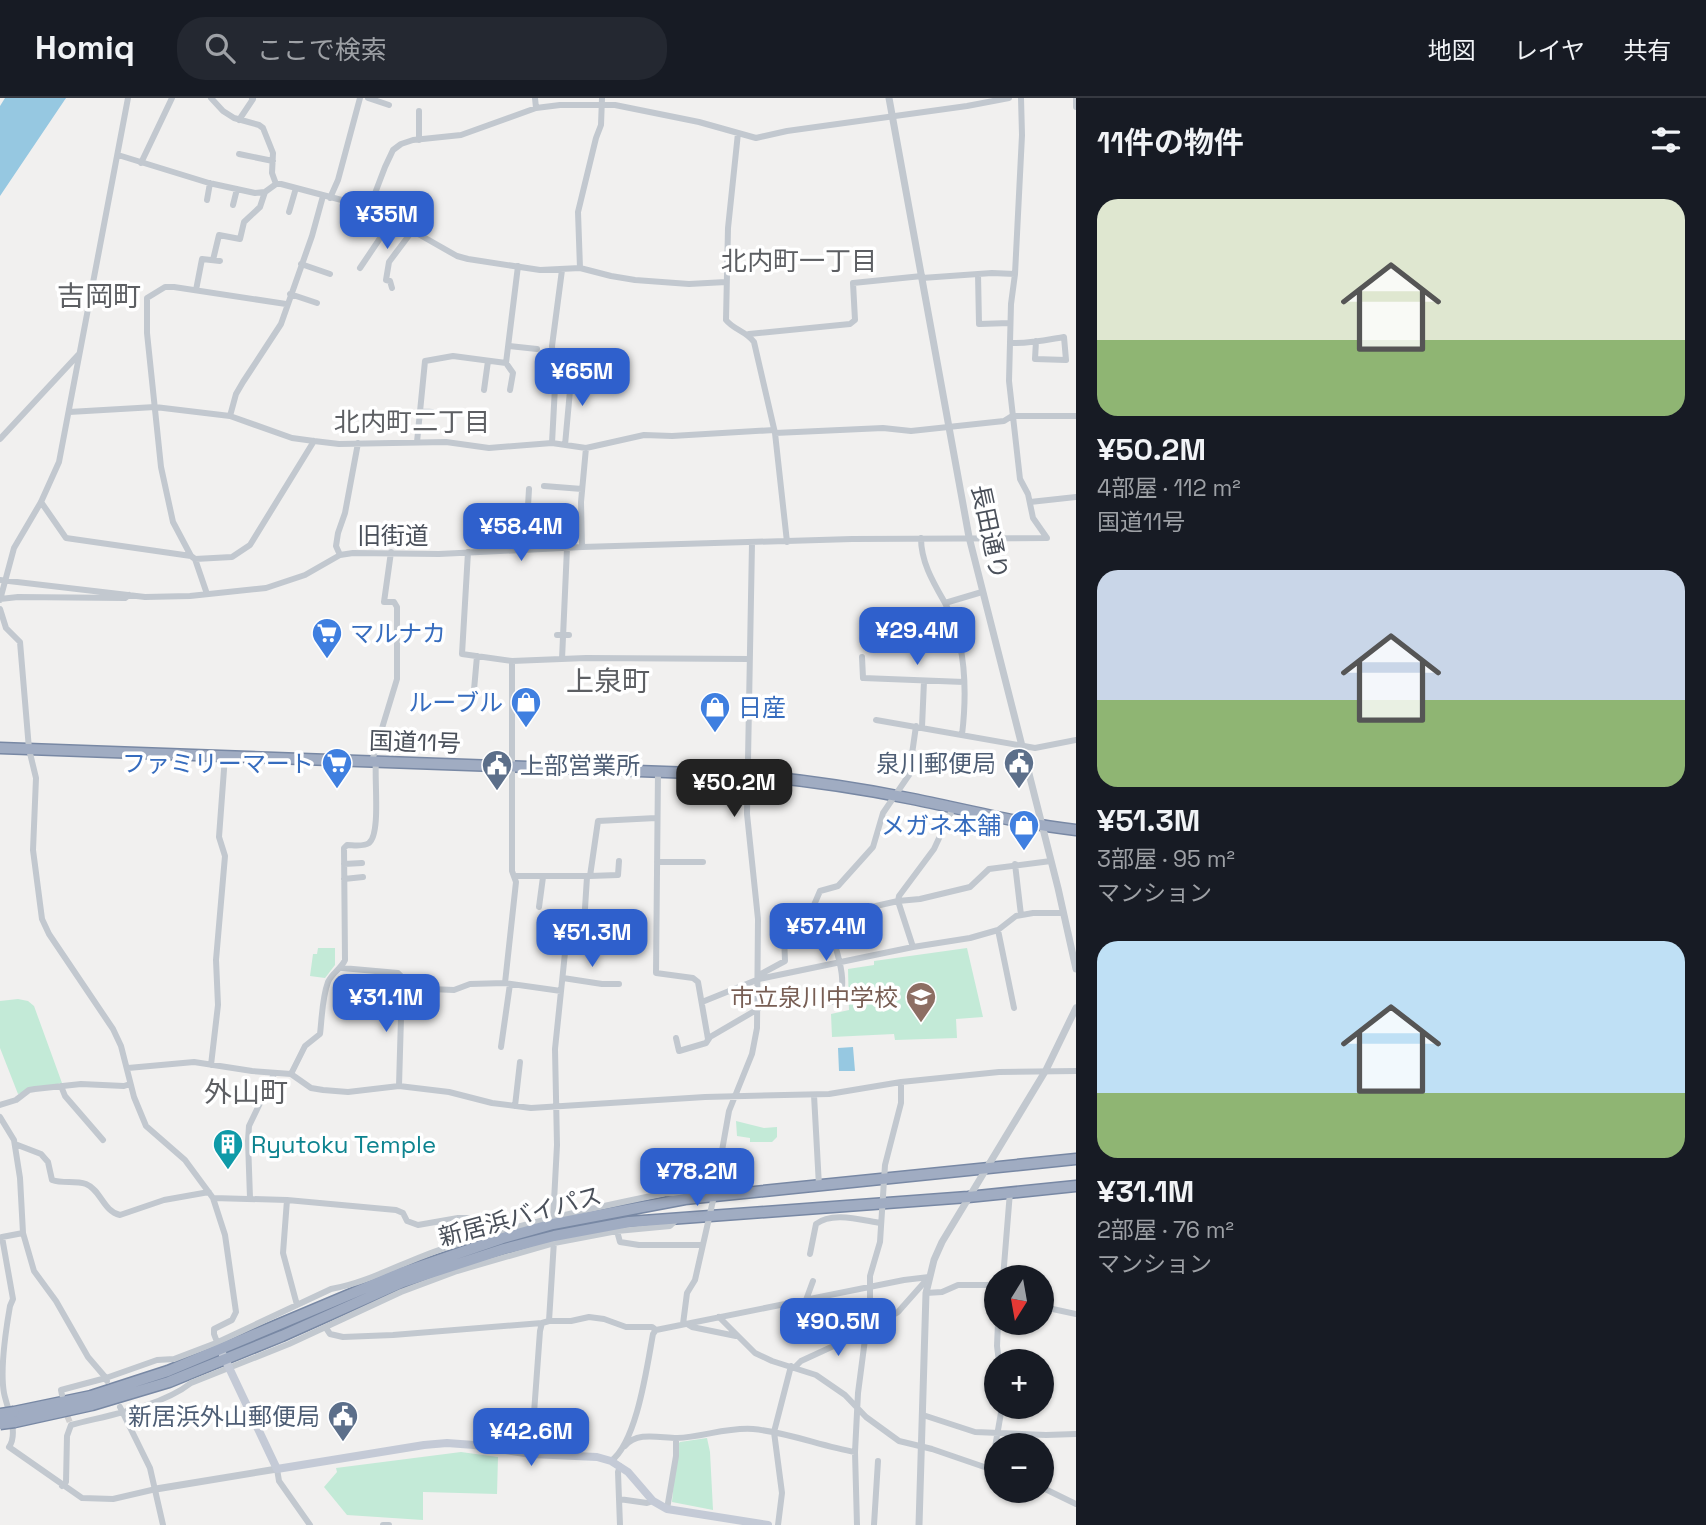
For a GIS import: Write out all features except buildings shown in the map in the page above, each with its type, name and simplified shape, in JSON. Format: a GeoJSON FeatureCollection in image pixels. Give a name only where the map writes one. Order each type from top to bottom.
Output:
{"type":"FeatureCollection","features":[{"type":"Feature","properties":{"kind":"highway","name":"国道11号"},"geometry":{"type":"LineString","coordinates":[[0,748],[748,775],[793,779],[894,795],[1042,826],[1076,830]]}},
{"type":"Feature","properties":{"kind":"highway","name":"新居浜バイパス"},"geometry":{"type":"LineString","coordinates":[[0,1424],[15,1417],[168,1371],[218,1346],[401,1273],[553,1221],[685,1199],[1076,1159]]}},
{"type":"Feature","properties":{"kind":"highway","name":"新居浜バイパス"},"geometry":{"type":"LineString","coordinates":[[0,1414],[15,1417],[92,1405],[169,1382],[227,1364],[403,1282],[480,1256],[629,1222],[968,1197],[1076,1186]]}},
{"type":"Feature","properties":{"kind":"main road"},"geometry":{"type":"LineString","coordinates":[[218,1346],[277,1469],[447,1443],[531,1454],[597,1457],[621,1466],[653,1500],[667,1508],[768,1525]]}},
{"type":"Feature","properties":{"kind":"street"},"geometry":{"type":"LineString","coordinates":[[128,98],[59,462],[41,502],[14,548],[3,580],[0,600],[18,597],[125,598],[129,595]]}},
{"type":"Feature","properties":{"kind":"street"},"geometry":{"type":"LineString","coordinates":[[141,163],[172,98]]}},
{"type":"Feature","properties":{"kind":"street"},"geometry":{"type":"LineString","coordinates":[[211,98],[223,111],[262,128],[273,153],[272,173],[276,184]]}},
{"type":"Feature","properties":{"kind":"street"},"geometry":{"type":"LineString","coordinates":[[239,120],[253,99],[251,98]]}},
{"type":"Feature","properties":{"kind":"street"},"geometry":{"type":"LineString","coordinates":[[230,416],[236,394],[276,333],[326,197],[338,180],[360,98]]}},
{"type":"Feature","properties":{"kind":"street"},"geometry":{"type":"LineString","coordinates":[[368,98],[389,105]]}},
{"type":"Feature","properties":{"kind":"street"},"geometry":{"type":"LineString","coordinates":[[535,98],[536,108]]}},
{"type":"Feature","properties":{"kind":"street","name":"長田通り"},"geometry":{"type":"LineString","coordinates":[[889,98],[969,537],[1076,969]]}},
{"type":"Feature","properties":{"kind":"street"},"geometry":{"type":"LineString","coordinates":[[369,209],[393,150],[401,144],[461,135],[560,102],[602,102],[699,122],[756,138],[1009,98]]}},
{"type":"Feature","properties":{"kind":"street"},"geometry":{"type":"LineString","coordinates":[[1021,98],[1022,135],[1009,381],[1020,479],[1030,502],[1076,497]]}},
{"type":"Feature","properties":{"kind":"street"},"geometry":{"type":"LineString","coordinates":[[1076,98],[1076,107]]}},
{"type":"Feature","properties":{"kind":"street"},"geometry":{"type":"LineString","coordinates":[[580,268],[578,212],[601,125],[602,102]]}},
{"type":"Feature","properties":{"kind":"street"},"geometry":{"type":"LineString","coordinates":[[417,112],[417,140]]}},
{"type":"Feature","properties":{"kind":"street"},"geometry":{"type":"LineString","coordinates":[[738,133],[729,217],[726,282],[726,320],[733,328],[748,334],[850,324],[855,320],[853,283],[922,277],[1015,274]]}},
{"type":"Feature","properties":{"kind":"street"},"geometry":{"type":"LineString","coordinates":[[239,154],[274,161]]}},
{"type":"Feature","properties":{"kind":"street"},"geometry":{"type":"LineString","coordinates":[[118,155],[237,189],[265,192],[276,184],[369,209],[408,224],[413,230],[457,256],[540,270],[580,268],[635,280],[690,284],[726,282]]}},
{"type":"Feature","properties":{"kind":"street"},"geometry":{"type":"LineString","coordinates":[[207,200],[210,183]]}},
{"type":"Feature","properties":{"kind":"street"},"geometry":{"type":"LineString","coordinates":[[289,212],[296,188]]}},
{"type":"Feature","properties":{"kind":"street"},"geometry":{"type":"LineString","coordinates":[[233,205],[237,189]]}},
{"type":"Feature","properties":{"kind":"street"},"geometry":{"type":"LineString","coordinates":[[196,290],[202,259],[216,260],[219,235],[240,239],[244,222],[260,207],[265,192]]}},
{"type":"Feature","properties":{"kind":"street"},"geometry":{"type":"LineString","coordinates":[[359,268],[393,219]]}},
{"type":"Feature","properties":{"kind":"street"},"geometry":{"type":"LineString","coordinates":[[392,288],[390,281],[386,280],[390,262],[413,230]]}},
{"type":"Feature","properties":{"kind":"street"},"geometry":{"type":"LineString","coordinates":[[301,264],[330,274]]}},
{"type":"Feature","properties":{"kind":"street"},"geometry":{"type":"LineString","coordinates":[[510,390],[513,373],[506,363],[518,266]]}},
{"type":"Feature","properties":{"kind":"street"},"geometry":{"type":"LineString","coordinates":[[552,443],[555,387],[551,346],[562,270]]}},
{"type":"Feature","properties":{"kind":"street"},"geometry":{"type":"LineString","coordinates":[[978,275],[979,324],[1010,323]]}},
{"type":"Feature","properties":{"kind":"street"},"geometry":{"type":"LineString","coordinates":[[207,594],[193,558],[173,522],[161,467],[146,298],[165,287],[286,304]]}},
{"type":"Feature","properties":{"kind":"street"},"geometry":{"type":"LineString","coordinates":[[290,294],[317,303]]}},
{"type":"Feature","properties":{"kind":"street"},"geometry":{"type":"LineString","coordinates":[[748,334],[754,342],[774,431],[787,542]]}},
{"type":"Feature","properties":{"kind":"street"},"geometry":{"type":"LineString","coordinates":[[1010,343],[1064,337],[1066,360],[1035,359],[1036,341]]}},
{"type":"Feature","properties":{"kind":"street"},"geometry":{"type":"LineString","coordinates":[[509,346],[537,349]]}},
{"type":"Feature","properties":{"kind":"street"},"geometry":{"type":"LineString","coordinates":[[0,439],[79,354]]}},
{"type":"Feature","properties":{"kind":"street"},"geometry":{"type":"LineString","coordinates":[[418,442],[425,361],[453,356],[506,363]]}},
{"type":"Feature","properties":{"kind":"street"},"geometry":{"type":"LineString","coordinates":[[484,390],[488,361]]}},
{"type":"Feature","properties":{"kind":"street"},"geometry":{"type":"LineString","coordinates":[[565,445],[572,369]]}},
{"type":"Feature","properties":{"kind":"street"},"geometry":{"type":"LineString","coordinates":[[69,412],[155,407],[230,416],[292,438],[314,441],[446,442],[489,449],[552,443],[586,448],[644,435],[883,428],[911,431],[1004,421],[1012,416],[1076,416]]}},
{"type":"Feature","properties":{"kind":"street"},"geometry":{"type":"LineString","coordinates":[[420,411],[432,412]]}},
{"type":"Feature","properties":{"kind":"street"},"geometry":{"type":"LineString","coordinates":[[41,502],[66,538],[193,558],[232,557],[250,545],[314,441]]}},
{"type":"Feature","properties":{"kind":"street"},"geometry":{"type":"LineString","coordinates":[[340,555],[336,546],[338,533],[345,513],[358,443]]}},
{"type":"Feature","properties":{"kind":"street"},"geometry":{"type":"LineString","coordinates":[[582,547],[582,489],[586,448]]}},
{"type":"Feature","properties":{"kind":"street"},"geometry":{"type":"LineString","coordinates":[[544,486],[582,489]]}},
{"type":"Feature","properties":{"kind":"street"},"geometry":{"type":"LineString","coordinates":[[527,493],[523,523],[530,526],[529,549]]}},
{"type":"Feature","properties":{"kind":"street","name":"旧街道"},"geometry":{"type":"LineString","coordinates":[[3,580],[167,598],[266,588],[305,575],[340,555],[391,552],[439,554],[752,542],[1047,538],[1033,518],[1030,502]]}},
{"type":"Feature","properties":{"kind":"street"},"geometry":{"type":"LineString","coordinates":[[921,538],[921,552],[937,593],[945,603],[962,657],[965,710],[962,735]]}},
{"type":"Feature","properties":{"kind":"street"},"geometry":{"type":"LineString","coordinates":[[685,1324],[687,1293],[695,1280],[729,1111],[752,1054],[758,1009],[758,919],[747,814],[752,542]]}},
{"type":"Feature","properties":{"kind":"street"},"geometry":{"type":"LineString","coordinates":[[562,659],[566,615],[563,585],[567,548]]}},
{"type":"Feature","properties":{"kind":"street"},"geometry":{"type":"LineString","coordinates":[[291,1073],[305,1046],[320,1034],[327,987],[345,960],[344,848],[347,845],[364,845],[373,838],[376,820],[374,761],[397,679],[397,607],[394,602],[384,602],[391,552]]}},
{"type":"Feature","properties":{"kind":"street"},"geometry":{"type":"LineString","coordinates":[[468,552],[462,654],[512,661],[750,659]]}},
{"type":"Feature","properties":{"kind":"street"},"geometry":{"type":"LineString","coordinates":[[945,603],[982,592]]}},
{"type":"Feature","properties":{"kind":"street"},"geometry":{"type":"LineString","coordinates":[[0,609],[6,628],[20,642],[29,749],[36,778],[33,850],[43,919],[49,934],[113,1029],[146,1126],[185,1160],[211,1195],[225,1235],[236,1312],[232,1320],[214,1329],[218,1346]]}},
{"type":"Feature","properties":{"kind":"street"},"geometry":{"type":"LineString","coordinates":[[474,690],[477,656]]}},
{"type":"Feature","properties":{"kind":"street"},"geometry":{"type":"LineString","coordinates":[[863,657],[863,678],[964,682]]}},
{"type":"Feature","properties":{"kind":"street"},"geometry":{"type":"LineString","coordinates":[[501,1047],[506,1039],[502,1018],[515,876],[512,871],[512,661]]}},
{"type":"Feature","properties":{"kind":"street"},"geometry":{"type":"LineString","coordinates":[[702,1002],[759,977],[785,961],[784,936],[795,927],[801,914],[814,905],[820,891],[838,886],[873,847],[883,813],[909,775],[919,727],[924,681]]}},
{"type":"Feature","properties":{"kind":"street"},"geometry":{"type":"LineString","coordinates":[[876,720],[1035,748],[1076,740]]}},
{"type":"Feature","properties":{"kind":"street"},"geometry":{"type":"LineString","coordinates":[[211,1065],[218,1004],[216,960],[225,856],[219,837],[225,756]]}},
{"type":"Feature","properties":{"kind":"street"},"geometry":{"type":"LineString","coordinates":[[658,772],[656,973],[693,978],[698,982],[708,1039]]}},
{"type":"Feature","properties":{"kind":"street"},"geometry":{"type":"LineString","coordinates":[[912,947],[898,901],[934,849],[953,808]]}},
{"type":"Feature","properties":{"kind":"street"},"geometry":{"type":"LineString","coordinates":[[584,924],[598,821],[656,818]]}},
{"type":"Feature","properties":{"kind":"street"},"geometry":{"type":"LineString","coordinates":[[867,908],[970,887],[989,869],[1051,860]]}},
{"type":"Feature","properties":{"kind":"street"},"geometry":{"type":"LineString","coordinates":[[515,876],[618,875],[619,861]]}},
{"type":"Feature","properties":{"kind":"street"},"geometry":{"type":"LineString","coordinates":[[657,862],[703,862]]}},
{"type":"Feature","properties":{"kind":"street"},"geometry":{"type":"LineString","coordinates":[[344,864],[362,863]]}},
{"type":"Feature","properties":{"kind":"street"},"geometry":{"type":"LineString","coordinates":[[1015,864],[1021,915]]}},
{"type":"Feature","properties":{"kind":"street"},"geometry":{"type":"LineString","coordinates":[[344,879],[363,877]]}},
{"type":"Feature","properties":{"kind":"street"},"geometry":{"type":"LineString","coordinates":[[539,907],[543,877]]}},
{"type":"Feature","properties":{"kind":"street"},"geometry":{"type":"LineString","coordinates":[[759,977],[970,938],[998,930],[1016,916],[1063,913]]}},
{"type":"Feature","properties":{"kind":"street"},"geometry":{"type":"LineString","coordinates":[[531,1454],[554,1240],[555,1049],[568,924]]}},
{"type":"Feature","properties":{"kind":"street"},"geometry":{"type":"LineString","coordinates":[[998,930],[1014,1008]]}},
{"type":"Feature","properties":{"kind":"street"},"geometry":{"type":"LineString","coordinates":[[828,1002],[840,1001],[840,963],[832,935]]}},
{"type":"Feature","properties":{"kind":"street"},"geometry":{"type":"LineString","coordinates":[[342,968],[398,973],[401,976],[399,1086]]}},
{"type":"Feature","properties":{"kind":"street"},"geometry":{"type":"LineString","coordinates":[[563,978],[619,984]]}},
{"type":"Feature","properties":{"kind":"street"},"geometry":{"type":"LineString","coordinates":[[402,983],[407,988],[454,990],[470,985],[507,983],[561,991]]}},
{"type":"Feature","properties":{"kind":"street"},"geometry":{"type":"LineString","coordinates":[[919,1525],[926,1293],[929,1277],[942,1242],[1046,1070],[1076,1008]]}},
{"type":"Feature","properties":{"kind":"street"},"geometry":{"type":"LineString","coordinates":[[676,1038],[679,1051],[706,1043],[708,1039],[758,1009]]}},
{"type":"Feature","properties":{"kind":"street"},"geometry":{"type":"LineString","coordinates":[[128,1068],[194,1062],[274,1074],[291,1073],[311,1088],[323,1090],[348,1092],[399,1086],[449,1091],[531,1108],[814,1095],[901,1082],[999,1072],[1076,1070]]}},
{"type":"Feature","properties":{"kind":"street"},"geometry":{"type":"LineString","coordinates":[[515,1106],[520,1062]]}},
{"type":"Feature","properties":{"kind":"street"},"geometry":{"type":"LineString","coordinates":[[250,1198],[247,1141],[249,1126],[274,1074]]}},
{"type":"Feature","properties":{"kind":"street"},"geometry":{"type":"LineString","coordinates":[[856,1525],[857,1406],[867,1329],[870,1276],[880,1242],[883,1178],[901,1103],[901,1082]]}},
{"type":"Feature","properties":{"kind":"street"},"geometry":{"type":"LineString","coordinates":[[0,1105],[16,1100],[29,1090],[81,1084],[130,1084]]}},
{"type":"Feature","properties":{"kind":"street"},"geometry":{"type":"LineString","coordinates":[[61,1086],[65,1096],[103,1140]]}},
{"type":"Feature","properties":{"kind":"street"},"geometry":{"type":"LineString","coordinates":[[814,1095],[818,1186]]}},
{"type":"Feature","properties":{"kind":"street"},"geometry":{"type":"LineString","coordinates":[[0,1117],[15,1144],[23,1233],[34,1270],[56,1301],[88,1357],[106,1379]]}},
{"type":"Feature","properties":{"kind":"street"},"geometry":{"type":"LineString","coordinates":[[15,1144],[41,1154],[48,1162],[52,1180],[93,1188],[114,1213],[120,1215],[164,1200],[211,1195],[396,1210],[403,1213],[407,1221],[418,1225],[458,1218],[487,1218],[494,1224],[496,1232]]}},
{"type":"Feature","properties":{"kind":"street"},"geometry":{"type":"LineString","coordinates":[[1004,1265],[1010,1192]]}},
{"type":"Feature","properties":{"kind":"street"},"geometry":{"type":"LineString","coordinates":[[287,1200],[284,1253],[298,1305]]}},
{"type":"Feature","properties":{"kind":"street"},"geometry":{"type":"LineString","coordinates":[[62,1486],[66,1482],[67,1436],[71,1425],[178,1393],[227,1364],[326,1328],[401,1292],[457,1271],[554,1240],[670,1226],[679,1218]]}},
{"type":"Feature","properties":{"kind":"street"},"geometry":{"type":"LineString","coordinates":[[810,1254],[816,1224],[822,1219],[839,1218],[881,1223]]}},
{"type":"Feature","properties":{"kind":"street"},"geometry":{"type":"LineString","coordinates":[[62,1395],[61,1390],[106,1379],[157,1360],[174,1359],[218,1346],[331,1289],[350,1286],[441,1249],[496,1232],[553,1221]]}},
{"type":"Feature","properties":{"kind":"street"},"geometry":{"type":"LineString","coordinates":[[617,1231],[620,1242],[639,1245],[702,1245]]}},
{"type":"Feature","properties":{"kind":"street"},"geometry":{"type":"LineString","coordinates":[[9,1447],[12,1431],[3,1390],[3,1358],[13,1299],[2,1237],[23,1233]]}},
{"type":"Feature","properties":{"kind":"street"},"geometry":{"type":"LineString","coordinates":[[326,1328],[330,1334],[343,1337],[393,1335],[571,1321],[589,1317],[626,1327],[652,1327],[656,1330],[929,1277]]}},
{"type":"Feature","properties":{"kind":"street"},"geometry":{"type":"LineString","coordinates":[[778,1525],[782,1493],[774,1432],[793,1366],[898,1312],[929,1277]]}},
{"type":"Feature","properties":{"kind":"street"},"geometry":{"type":"LineString","coordinates":[[806,1300],[813,1281]]}},
{"type":"Feature","properties":{"kind":"street"},"geometry":{"type":"LineString","coordinates":[[926,1293],[943,1292],[958,1285],[984,1285]]}},
{"type":"Feature","properties":{"kind":"street"},"geometry":{"type":"LineString","coordinates":[[1054,1309],[1076,1314]]}},
{"type":"Feature","properties":{"kind":"street"},"geometry":{"type":"LineString","coordinates":[[719,1317],[755,1353],[816,1375],[857,1406],[886,1433],[906,1444],[932,1448],[984,1467]]}},
{"type":"Feature","properties":{"kind":"street"},"geometry":{"type":"LineString","coordinates":[[685,1324],[736,1336]]}},
{"type":"Feature","properties":{"kind":"street"},"geometry":{"type":"LineString","coordinates":[[621,1451],[641,1398],[656,1330]]}},
{"type":"Feature","properties":{"kind":"street"},"geometry":{"type":"LineString","coordinates":[[121,1410],[149,1468],[163,1525]]}},
{"type":"Feature","properties":{"kind":"street"},"geometry":{"type":"LineString","coordinates":[[923,1415],[965,1430],[990,1433]]}},
{"type":"Feature","properties":{"kind":"street"},"geometry":{"type":"LineString","coordinates":[[611,1461],[628,1441],[639,1437],[676,1438],[732,1430],[774,1432],[855,1452]]}},
{"type":"Feature","properties":{"kind":"street"},"geometry":{"type":"LineString","coordinates":[[1054,1433],[1076,1433]]}},
{"type":"Feature","properties":{"kind":"street"},"geometry":{"type":"LineString","coordinates":[[667,1508],[676,1456],[676,1438]]}},
{"type":"Feature","properties":{"kind":"street"},"geometry":{"type":"LineString","coordinates":[[0,1441],[62,1486],[82,1498],[93,1500],[113,1499],[277,1469],[279,1481],[310,1525]]}},
{"type":"Feature","properties":{"kind":"street"},"geometry":{"type":"LineString","coordinates":[[874,1525],[878,1461]]}},
{"type":"Feature","properties":{"kind":"street"},"geometry":{"type":"LineString","coordinates":[[620,1525],[618,1472],[621,1466]]}},
{"type":"Feature","properties":{"kind":"street"},"geometry":{"type":"LineString","coordinates":[[1054,1494],[1076,1504]]}},
{"type":"Feature","properties":{"kind":"street"},"geometry":{"type":"LineString","coordinates":[[619,1499],[647,1503],[653,1500]]}},
{"type":"Feature","properties":{"kind":"street"},"geometry":{"type":"LineString","coordinates":[[383,1525],[389,1525]]}},
{"type":"Feature","properties":{"kind":"green space"},"geometry":{"type":"Polygon","coordinates":[[[318,948],[335,948],[335,965],[325,978],[310,976],[313,954],[317,954],[318,948]]]}},
{"type":"Feature","properties":{"kind":"green space"},"geometry":{"type":"Polygon","coordinates":[[[967,948],[983,1017],[956,1019],[957,1038],[895,1040],[894,1034],[832,1037],[831,1014],[849,1010],[848,969],[874,965],[874,961],[967,948]]]}},
{"type":"Feature","properties":{"kind":"green space"},"geometry":{"type":"Polygon","coordinates":[[[0,1001],[28,1001],[34,1006],[62,1083],[18,1094],[0,1048],[0,1001]]]}},
{"type":"Feature","properties":{"kind":"green space"},"geometry":{"type":"Polygon","coordinates":[[[736,1121],[764,1128],[777,1127],[777,1137],[772,1142],[750,1142],[750,1138],[737,1136],[736,1121]]]}},
{"type":"Feature","properties":{"kind":"green space"},"geometry":{"type":"Polygon","coordinates":[[[707,1438],[713,1510],[672,1502],[677,1445],[680,1442],[707,1438]]]}},
{"type":"Feature","properties":{"kind":"green space"},"geometry":{"type":"Polygon","coordinates":[[[461,1452],[498,1457],[497,1494],[423,1492],[423,1520],[347,1515],[324,1487],[337,1472],[336,1468],[461,1452]]]}},
{"type":"Feature","properties":{"kind":"water"},"geometry":{"type":"Polygon","coordinates":[[[5,98],[66,98],[0,196],[0,106],[5,98]]]}},
{"type":"Feature","properties":{"kind":"water"},"geometry":{"type":"Polygon","coordinates":[[[853,1047],[855,1071],[839,1071],[838,1048],[853,1047]]]}},
{"type":"Feature","properties":{"kind":"tunnel"},"geometry":{"type":"LineString","coordinates":[[64,1408],[71,1425]]}},
{"type":"Feature","properties":{"kind":"place","name":"マルナカ"},"geometry":{"type":"Point","coordinates":[327,660]}},
{"type":"Feature","properties":{"kind":"place","name":"ルーブル"},"geometry":{"type":"Point","coordinates":[526,729]}},
{"type":"Feature","properties":{"kind":"place","name":"日産"},"geometry":{"type":"Point","coordinates":[715,734]}},
{"type":"Feature","properties":{"kind":"place","name":"ファミリーマート"},"geometry":{"type":"Point","coordinates":[337,790]}},
{"type":"Feature","properties":{"kind":"place","name":"泉川郵便局"},"geometry":{"type":"Point","coordinates":[1019,790]}},
{"type":"Feature","properties":{"kind":"place","name":"上部営業所"},"geometry":{"type":"Point","coordinates":[497,792]}},
{"type":"Feature","properties":{"kind":"place","name":"メガネ本舗"},"geometry":{"type":"Point","coordinates":[1024,852]}},
{"type":"Feature","properties":{"kind":"place","name":"市立泉川中学校"},"geometry":{"type":"Point","coordinates":[921,1024]}},
{"type":"Feature","properties":{"kind":"place","name":"Ryutoku Temple"},"geometry":{"type":"Point","coordinates":[228,1171]}},
{"type":"Feature","properties":{"kind":"place","name":"新居浜外山郵便局"},"geometry":{"type":"Point","coordinates":[343,1443]}},
{"type":"Feature","properties":{"kind":"district","name":"北内町一丁目"},"geometry":{"type":"Point","coordinates":[799,261]}},
{"type":"Feature","properties":{"kind":"district","name":"吉岡町"},"geometry":{"type":"Point","coordinates":[99,296]}},
{"type":"Feature","properties":{"kind":"district","name":"北内町二丁目"},"geometry":{"type":"Point","coordinates":[412,422]}},
{"type":"Feature","properties":{"kind":"district","name":"上泉町"},"geometry":{"type":"Point","coordinates":[608,681]}},
{"type":"Feature","properties":{"kind":"district","name":"外山町"},"geometry":{"type":"Point","coordinates":[246,1092]}}]}
